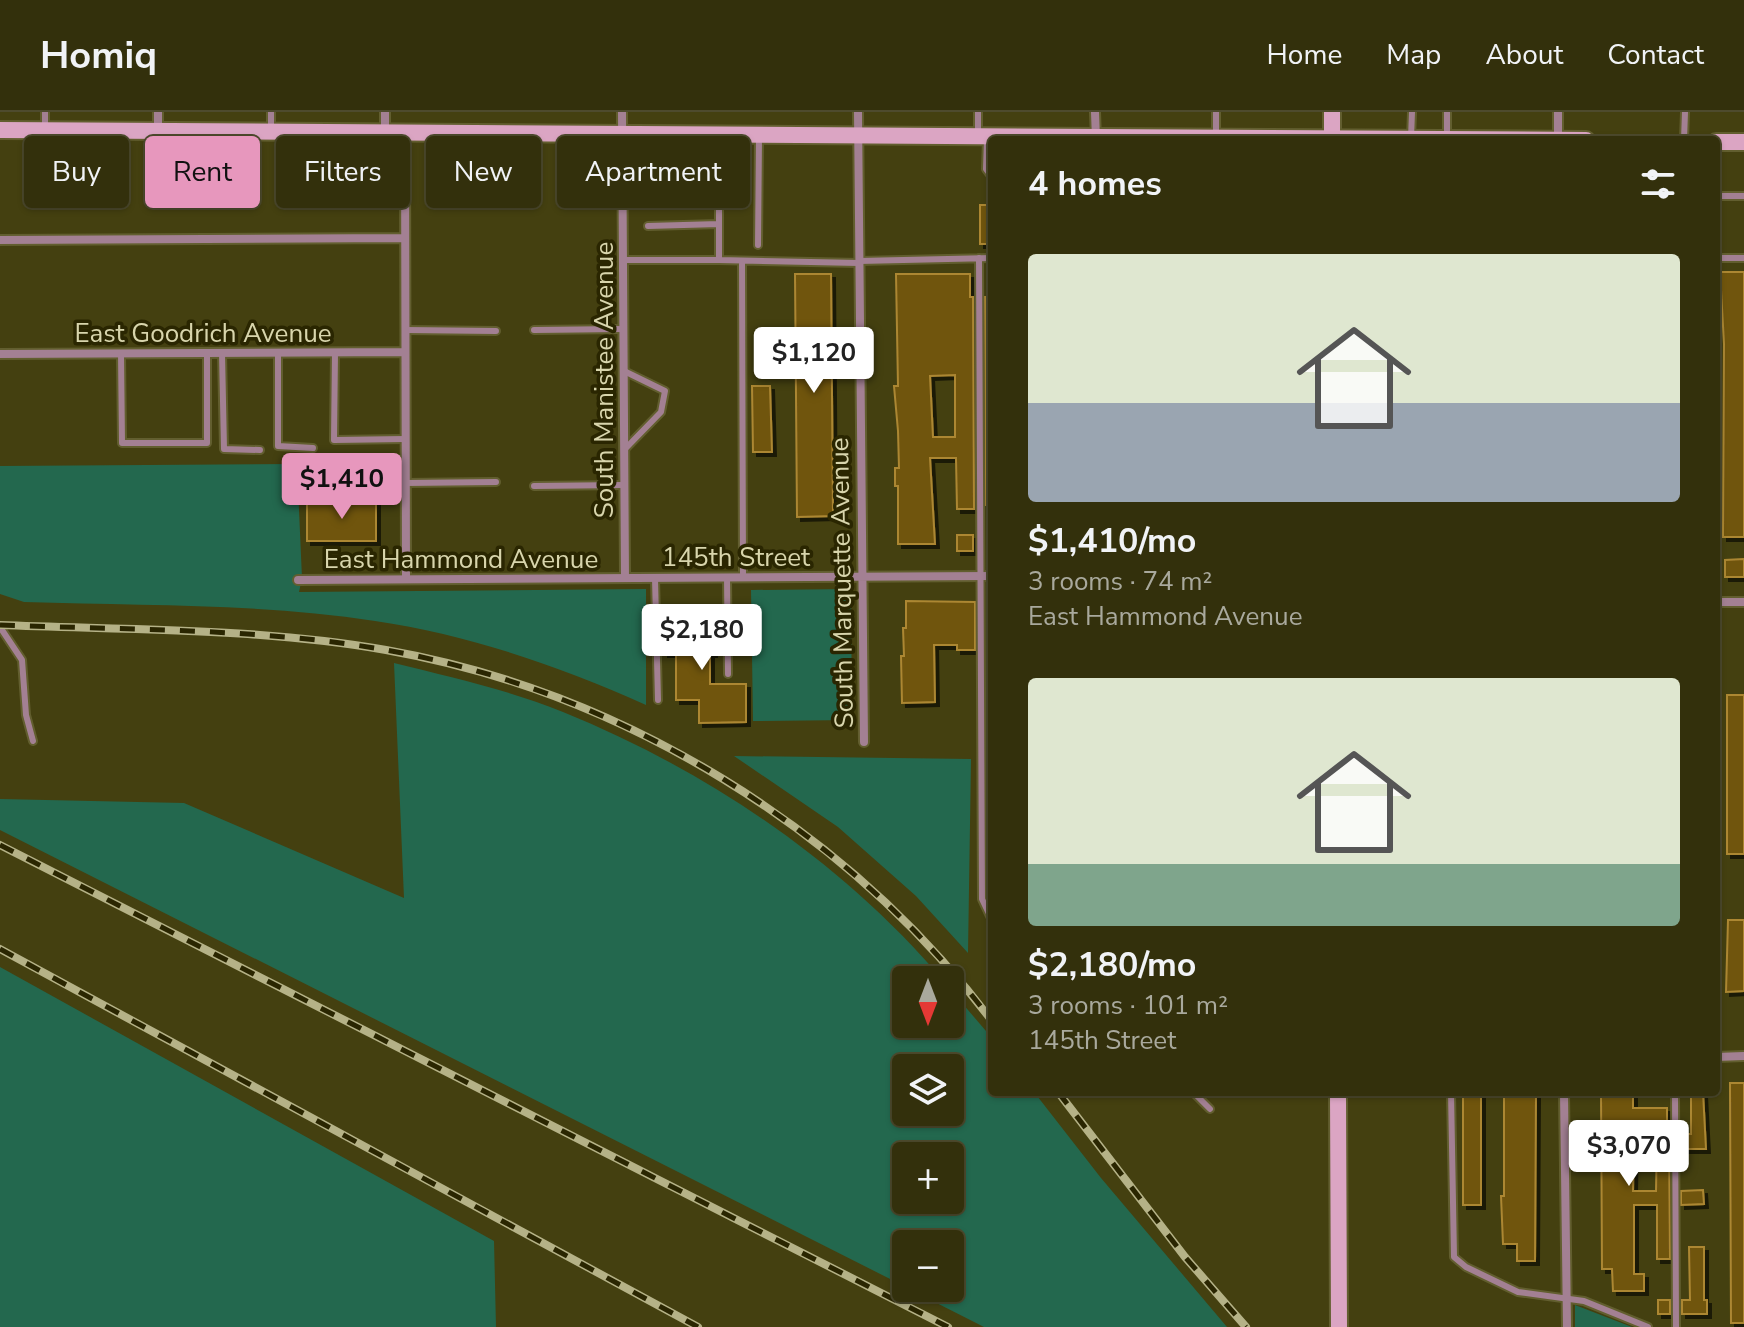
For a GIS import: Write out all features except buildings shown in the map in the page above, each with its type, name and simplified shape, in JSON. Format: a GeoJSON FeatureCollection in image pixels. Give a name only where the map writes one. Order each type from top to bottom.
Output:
{"type":"FeatureCollection","features":[{"type":"Feature","properties":{"kind":"street"},"geometry":{"type":"LineString","coordinates":[[158,112],[158,131]]}},
{"type":"Feature","properties":{"kind":"street"},"geometry":{"type":"LineString","coordinates":[[385,112],[385,132]]}},
{"type":"Feature","properties":{"kind":"street","name":"South Manistee Avenue"},"geometry":{"type":"LineString","coordinates":[[622,112],[625,578]]}},
{"type":"Feature","properties":{"kind":"street","name":"South Marquette Avenue"},"geometry":{"type":"LineString","coordinates":[[858,112],[864,742]]}},
{"type":"Feature","properties":{"kind":"street"},"geometry":{"type":"LineString","coordinates":[[1095,112],[1096,136]]}},
{"type":"Feature","properties":{"kind":"street"},"geometry":{"type":"LineString","coordinates":[[1332,112],[1332,136]]}},
{"type":"Feature","properties":{"kind":"street"},"geometry":{"type":"LineString","coordinates":[[1558,112],[1558,136]]}},
{"type":"Feature","properties":{"kind":"street"},"geometry":{"type":"LineString","coordinates":[[0,130],[1020,136]]}},
{"type":"Feature","properties":{"kind":"street"},"geometry":{"type":"LineString","coordinates":[[405,132],[406,579]]}},
{"type":"Feature","properties":{"kind":"street"},"geometry":{"type":"LineString","coordinates":[[1720,142],[1744,142]]}},
{"type":"Feature","properties":{"kind":"street"},"geometry":{"type":"LineString","coordinates":[[0,240],[405,238]]}},
{"type":"Feature","properties":{"kind":"street","name":"East Goodrich Avenue"},"geometry":{"type":"LineString","coordinates":[[0,354],[405,352]]}},
{"type":"Feature","properties":{"kind":"street","name":"145th Street"},"geometry":{"type":"LineString","coordinates":[[625,578],[988,576]]}},
{"type":"Feature","properties":{"kind":"street","name":"East Hammond Avenue"},"geometry":{"type":"LineString","coordinates":[[298,580],[625,578]]}},
{"type":"Feature","properties":{"kind":"street"},"geometry":{"type":"LineString","coordinates":[[1720,602],[1744,602]]}},
{"type":"Feature","properties":{"kind":"street"},"geometry":{"type":"LineString","coordinates":[[1720,1057],[1744,1056]]}},
{"type":"Feature","properties":{"kind":"street"},"geometry":{"type":"LineString","coordinates":[[1338,1096],[1339,1327]]}},
{"type":"Feature","properties":{"kind":"street"},"geometry":{"type":"LineString","coordinates":[[1564,1096],[1567,1327]]}},
{"type":"Feature","properties":{"kind":"lane"},"geometry":{"type":"LineString","coordinates":[[45,112],[45,131]]}},
{"type":"Feature","properties":{"kind":"lane"},"geometry":{"type":"LineString","coordinates":[[271,112],[271,132]]}},
{"type":"Feature","properties":{"kind":"lane"},"geometry":{"type":"LineString","coordinates":[[978,112],[988,172]]}},
{"type":"Feature","properties":{"kind":"lane"},"geometry":{"type":"LineString","coordinates":[[1216,112],[1222,136]]}},
{"type":"Feature","properties":{"kind":"lane"},"geometry":{"type":"LineString","coordinates":[[1411,136],[1412,112]]}},
{"type":"Feature","properties":{"kind":"lane"},"geometry":{"type":"LineString","coordinates":[[1439,136],[1447,112]]}},
{"type":"Feature","properties":{"kind":"lane"},"geometry":{"type":"LineString","coordinates":[[1684,136],[1685,112]]}},
{"type":"Feature","properties":{"kind":"lane"},"geometry":{"type":"LineString","coordinates":[[758,245],[759,134]]}},
{"type":"Feature","properties":{"kind":"lane"},"geometry":{"type":"LineString","coordinates":[[1720,196],[1744,196]]}},
{"type":"Feature","properties":{"kind":"lane"},"geometry":{"type":"LineString","coordinates":[[719,208],[719,260]]}},
{"type":"Feature","properties":{"kind":"lane"},"geometry":{"type":"LineString","coordinates":[[648,226],[719,224]]}},
{"type":"Feature","properties":{"kind":"lane"},"geometry":{"type":"LineString","coordinates":[[979,258],[982,899],[988,912]]}},
{"type":"Feature","properties":{"kind":"lane"},"geometry":{"type":"LineString","coordinates":[[623,260],[859,262],[988,258]]}},
{"type":"Feature","properties":{"kind":"lane"},"geometry":{"type":"LineString","coordinates":[[1720,258],[1744,258]]}},
{"type":"Feature","properties":{"kind":"lane"},"geometry":{"type":"LineString","coordinates":[[742,261],[743,577]]}},
{"type":"Feature","properties":{"kind":"lane"},"geometry":{"type":"LineString","coordinates":[[534,330],[623,329]]}},
{"type":"Feature","properties":{"kind":"lane"},"geometry":{"type":"LineString","coordinates":[[405,330],[496,331]]}},
{"type":"Feature","properties":{"kind":"lane"},"geometry":{"type":"LineString","coordinates":[[278,352],[278,446],[313,448]]}},
{"type":"Feature","properties":{"kind":"lane"},"geometry":{"type":"LineString","coordinates":[[335,352],[334,440],[405,439]]}},
{"type":"Feature","properties":{"kind":"lane"},"geometry":{"type":"LineString","coordinates":[[121,353],[122,443],[207,443],[207,353]]}},
{"type":"Feature","properties":{"kind":"lane"},"geometry":{"type":"LineString","coordinates":[[222,353],[224,449],[260,450]]}},
{"type":"Feature","properties":{"kind":"lane"},"geometry":{"type":"LineString","coordinates":[[624,371],[665,391],[661,412],[624,450]]}},
{"type":"Feature","properties":{"kind":"lane"},"geometry":{"type":"LineString","coordinates":[[405,483],[496,482]]}},
{"type":"Feature","properties":{"kind":"lane"},"geometry":{"type":"LineString","coordinates":[[534,486],[624,485]]}},
{"type":"Feature","properties":{"kind":"lane"},"geometry":{"type":"LineString","coordinates":[[727,577],[728,674]]}},
{"type":"Feature","properties":{"kind":"lane"},"geometry":{"type":"LineString","coordinates":[[655,578],[658,700]]}},
{"type":"Feature","properties":{"kind":"lane"},"geometry":{"type":"LineString","coordinates":[[0,627],[22,660],[26,715],[33,741]]}},
{"type":"Feature","properties":{"kind":"lane"},"geometry":{"type":"LineString","coordinates":[[1197,1096],[1210,1109]]}},
{"type":"Feature","properties":{"kind":"lane"},"geometry":{"type":"LineString","coordinates":[[1451,1096],[1454,1257],[1466,1267],[1518,1292],[1584,1301],[1648,1327]]}},
{"type":"Feature","properties":{"kind":"lane"},"geometry":{"type":"LineString","coordinates":[[1675,1096],[1676,1327]]}},
{"type":"Feature","properties":{"kind":"green space"},"geometry":{"type":"Polygon","coordinates":[[[297,464],[302,578],[299,592],[646,589],[646,705],[581,677],[514,654],[410,627],[288,611],[24,602],[0,594],[0,466],[297,464]]]}},
{"type":"Feature","properties":{"kind":"green space"},"geometry":{"type":"Polygon","coordinates":[[[851,589],[852,720],[753,721],[751,590],[851,589]]]}},
{"type":"Feature","properties":{"kind":"green space"},"geometry":{"type":"Polygon","coordinates":[[[394,663],[479,684],[563,712],[669,762],[720,791],[816,858],[861,896],[930,966],[892,966],[892,1038],[964,1038],[964,1005],[988,1033],[988,1096],[1037,1096],[1101,1178],[1227,1327],[984,1327],[935,1302],[964,1302],[964,1230],[892,1230],[892,1280],[0,830],[0,799],[184,803],[404,898],[394,663]]]}},
{"type":"Feature","properties":{"kind":"green space"},"geometry":{"type":"Polygon","coordinates":[[[734,756],[971,759],[968,953],[916,896],[838,827],[734,756]]]}},
{"type":"Feature","properties":{"kind":"green space"},"geometry":{"type":"Polygon","coordinates":[[[0,967],[494,1241],[496,1327],[0,1327],[0,967]]]}},
{"type":"Feature","properties":{"kind":"green space"},"geometry":{"type":"Polygon","coordinates":[[[1575,1305],[1632,1327],[1575,1327],[1575,1305]]]}},
{"type":"Feature","properties":{"kind":"railway"},"geometry":{"type":"LineString","coordinates":[[0,625],[194,631],[339,643],[474,670],[560,699],[644,735],[724,779],[799,830],[869,888],[934,952],[988,1016]]}},
{"type":"Feature","properties":{"kind":"railway"},"geometry":{"type":"LineString","coordinates":[[0,845],[948,1327]]}},
{"type":"Feature","properties":{"kind":"railway"},"geometry":{"type":"LineString","coordinates":[[0,949],[698,1327]]}},
{"type":"Feature","properties":{"kind":"railway"},"geometry":{"type":"LineString","coordinates":[[1061,1096],[1185,1257],[1246,1327]]}}]}
